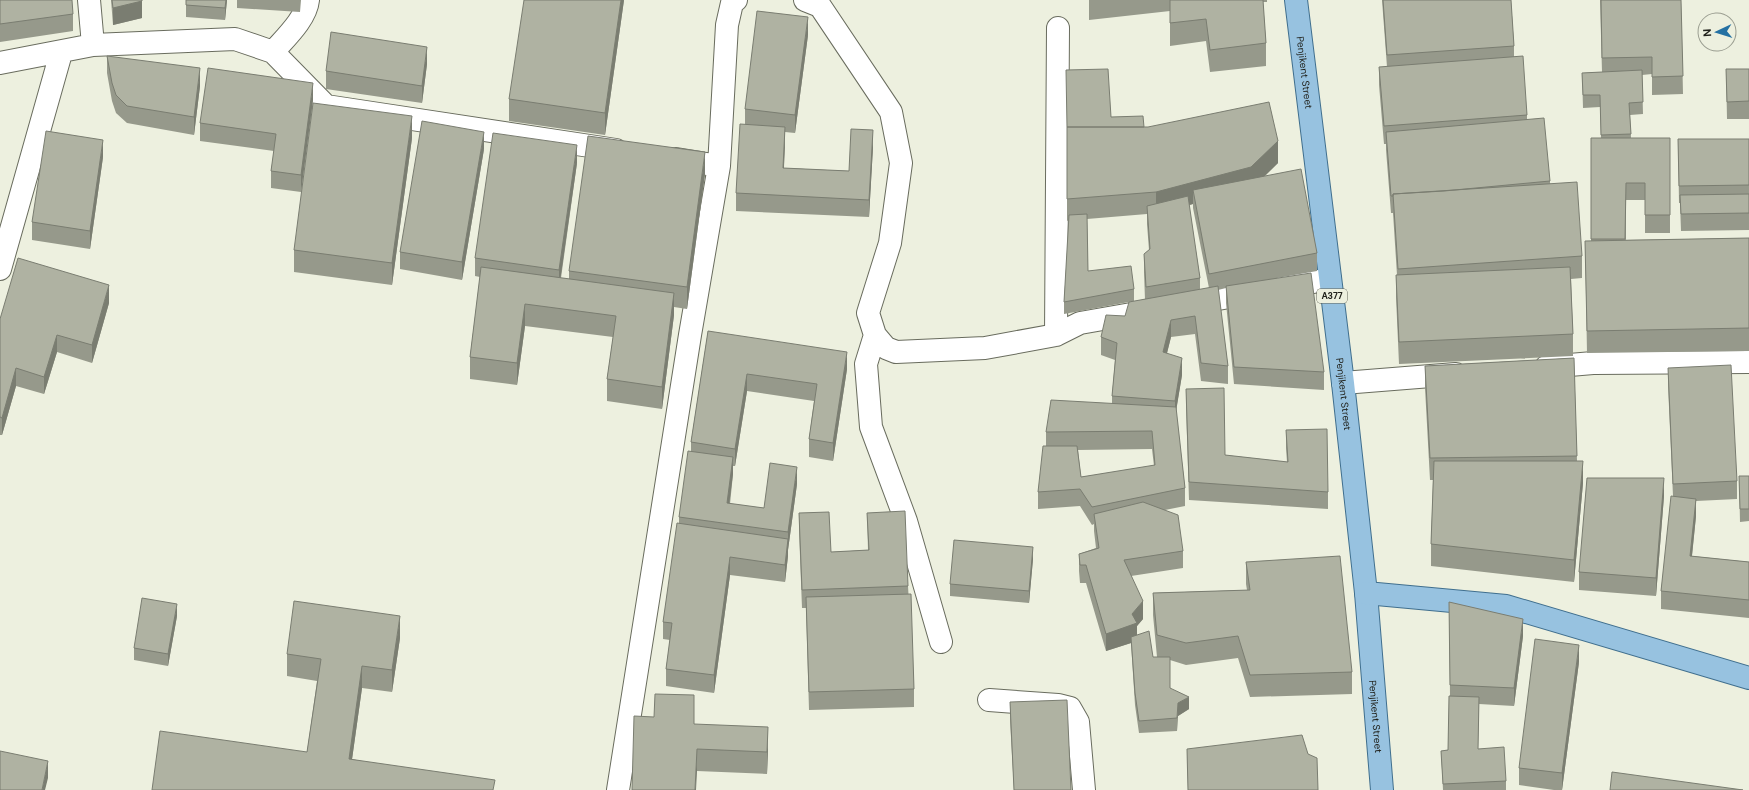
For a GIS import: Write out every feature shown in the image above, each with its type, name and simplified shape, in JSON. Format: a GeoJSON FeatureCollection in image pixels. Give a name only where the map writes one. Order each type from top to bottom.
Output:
{"type":"FeatureCollection","features":[{"type":"Feature","properties":{"kind":"main road","name":"Penjikent Street"},"geometry":{"type":"LineString","coordinates":[[1296,0],[1343,383],[1366,593],[1382,790]]}},
{"type":"Feature","properties":{"kind":"main road"},"geometry":{"type":"LineString","coordinates":[[1366,593],[1506,606],[1749,678]]}},
{"type":"Feature","properties":{"kind":"street"},"geometry":{"type":"LineString","coordinates":[[89,0],[92,45]]}},
{"type":"Feature","properties":{"kind":"street"},"geometry":{"type":"LineString","coordinates":[[273,52],[298,21],[307,7],[308,0]]}},
{"type":"Feature","properties":{"kind":"street"},"geometry":{"type":"LineString","coordinates":[[618,790],[690,335],[719,166],[727,25],[732,3],[736,0]]}},
{"type":"Feature","properties":{"kind":"street"},"geometry":{"type":"LineString","coordinates":[[805,0],[820,6],[891,112],[901,163],[890,242],[868,313],[875,335],[886,348],[896,352],[984,348],[1056,335],[1080,323],[1330,279]]}},
{"type":"Feature","properties":{"kind":"street"},"geometry":{"type":"LineString","coordinates":[[1056,335],[1058,28]]}},
{"type":"Feature","properties":{"kind":"street"},"geometry":{"type":"LineString","coordinates":[[0,63],[61,53],[92,45],[235,39],[273,52],[326,106],[633,153]]}},
{"type":"Feature","properties":{"kind":"street"},"geometry":{"type":"LineString","coordinates":[[0,269],[61,53]]}},
{"type":"Feature","properties":{"kind":"street"},"geometry":{"type":"LineString","coordinates":[[656,156],[719,166]]}},
{"type":"Feature","properties":{"kind":"street"},"geometry":{"type":"LineString","coordinates":[[875,335],[866,364],[871,427],[906,521],[940,642]]}},
{"type":"Feature","properties":{"kind":"street"},"geometry":{"type":"LineString","coordinates":[[1522,368],[1593,363],[1749,362]]}},
{"type":"Feature","properties":{"kind":"street"},"geometry":{"type":"LineString","coordinates":[[1343,383],[1476,372]]}},
{"type":"Feature","properties":{"kind":"street"},"geometry":{"type":"LineString","coordinates":[[989,700],[1058,705],[1070,708],[1078,722],[1084,790]]}},
{"type":"Feature","properties":{"kind":"building"},"geometry":{"type":"Polygon","coordinates":[[[0,0],[72,0],[73,14],[0,24],[0,0]]]}},
{"type":"Feature","properties":{"kind":"building"},"geometry":{"type":"Polygon","coordinates":[[[112,0],[142,0],[142,1],[113,8],[112,0]]]}},
{"type":"Feature","properties":{"kind":"building"},"geometry":{"type":"Polygon","coordinates":[[[186,0],[226,0],[225,8],[186,5],[186,0]]]}},
{"type":"Feature","properties":{"kind":"building"},"geometry":{"type":"Polygon","coordinates":[[[524,0],[621,0],[605,113],[509,99],[524,0]]]}},
{"type":"Feature","properties":{"kind":"building"},"geometry":{"type":"Polygon","coordinates":[[[1170,0],[1263,0],[1266,43],[1210,50],[1206,19],[1170,23],[1170,0]]]}},
{"type":"Feature","properties":{"kind":"building"},"geometry":{"type":"Polygon","coordinates":[[[1383,0],[1511,0],[1514,46],[1387,55],[1383,0]]]}},
{"type":"Feature","properties":{"kind":"building"},"geometry":{"type":"Polygon","coordinates":[[[1601,0],[1681,0],[1683,76],[1652,77],[1652,57],[1602,58],[1601,0]]]}},
{"type":"Feature","properties":{"kind":"building"},"geometry":{"type":"Polygon","coordinates":[[[757,11],[808,17],[795,115],[745,109],[757,11]]]}},
{"type":"Feature","properties":{"kind":"building"},"geometry":{"type":"Polygon","coordinates":[[[331,32],[427,47],[422,86],[326,71],[331,32]]]}},
{"type":"Feature","properties":{"kind":"building"},"geometry":{"type":"Polygon","coordinates":[[[107,56],[200,68],[194,117],[127,106],[116,95],[107,56]]]}},
{"type":"Feature","properties":{"kind":"building"},"geometry":{"type":"Polygon","coordinates":[[[1523,56],[1527,115],[1384,126],[1379,67],[1523,56]]]}},
{"type":"Feature","properties":{"kind":"building"},"geometry":{"type":"Polygon","coordinates":[[[208,68],[313,83],[301,175],[271,171],[276,134],[200,123],[208,68]]]}},
{"type":"Feature","properties":{"kind":"building"},"geometry":{"type":"Polygon","coordinates":[[[1108,69],[1111,117],[1143,116],[1144,127],[1067,127],[1066,70],[1108,69]]]}},
{"type":"Feature","properties":{"kind":"building"},"geometry":{"type":"Polygon","coordinates":[[[1726,69],[1749,69],[1749,101],[1727,102],[1726,69]]]}},
{"type":"Feature","properties":{"kind":"building"},"geometry":{"type":"Polygon","coordinates":[[[1642,70],[1643,102],[1629,103],[1631,134],[1601,135],[1600,95],[1583,95],[1582,73],[1642,70]]]}},
{"type":"Feature","properties":{"kind":"building"},"geometry":{"type":"Polygon","coordinates":[[[1269,102],[1278,141],[1251,167],[1156,192],[1067,199],[1067,127],[1148,127],[1269,102]]]}},
{"type":"Feature","properties":{"kind":"building"},"geometry":{"type":"Polygon","coordinates":[[[313,103],[412,116],[392,263],[294,250],[313,103]]]}},
{"type":"Feature","properties":{"kind":"building"},"geometry":{"type":"Polygon","coordinates":[[[1544,118],[1550,181],[1444,191],[1393,194],[1393,196],[1391,196],[1386,132],[1544,118]]]}},
{"type":"Feature","properties":{"kind":"building"},"geometry":{"type":"Polygon","coordinates":[[[422,121],[484,132],[462,262],[400,252],[422,121]]]}},
{"type":"Feature","properties":{"kind":"building"},"geometry":{"type":"Polygon","coordinates":[[[740,124],[785,127],[783,168],[849,171],[851,129],[873,130],[869,200],[736,193],[740,124]]]}},
{"type":"Feature","properties":{"kind":"building"},"geometry":{"type":"Polygon","coordinates":[[[46,131],[103,140],[90,231],[32,222],[46,131]]]}},
{"type":"Feature","properties":{"kind":"building"},"geometry":{"type":"Polygon","coordinates":[[[493,133],[577,145],[559,270],[475,258],[493,133]]]}},
{"type":"Feature","properties":{"kind":"building"},"geometry":{"type":"Polygon","coordinates":[[[588,136],[705,152],[687,287],[569,271],[588,136]]]}},
{"type":"Feature","properties":{"kind":"building"},"geometry":{"type":"Polygon","coordinates":[[[1591,138],[1670,138],[1670,215],[1645,215],[1645,183],[1626,183],[1625,239],[1591,239],[1591,138]]]}},
{"type":"Feature","properties":{"kind":"building"},"geometry":{"type":"Polygon","coordinates":[[[1678,139],[1749,139],[1749,185],[1679,186],[1678,139]]]}},
{"type":"Feature","properties":{"kind":"building"},"geometry":{"type":"Polygon","coordinates":[[[1301,169],[1317,253],[1209,274],[1193,190],[1301,169]]]}},
{"type":"Feature","properties":{"kind":"building"},"geometry":{"type":"Polygon","coordinates":[[[1577,182],[1582,256],[1398,269],[1393,194],[1577,182]]]}},
{"type":"Feature","properties":{"kind":"building"},"geometry":{"type":"Polygon","coordinates":[[[1749,194],[1749,213],[1681,214],[1680,195],[1749,194]]]}},
{"type":"Feature","properties":{"kind":"building"},"geometry":{"type":"Polygon","coordinates":[[[1188,196],[1200,278],[1146,287],[1144,254],[1150,249],[1147,206],[1188,196]]]}},
{"type":"Feature","properties":{"kind":"building"},"geometry":{"type":"Polygon","coordinates":[[[1087,214],[1088,271],[1131,266],[1134,289],[1064,302],[1069,215],[1087,214]]]}},
{"type":"Feature","properties":{"kind":"building"},"geometry":{"type":"Polygon","coordinates":[[[1749,238],[1749,328],[1587,331],[1585,241],[1749,238]]]}},
{"type":"Feature","properties":{"kind":"building"},"geometry":{"type":"Polygon","coordinates":[[[18,258],[109,285],[92,345],[57,335],[44,377],[16,368],[2,418],[0,417],[0,319],[18,258]]]}},
{"type":"Feature","properties":{"kind":"building"},"geometry":{"type":"Polygon","coordinates":[[[481,267],[674,293],[662,387],[607,379],[616,316],[525,304],[517,363],[470,357],[481,267]]]}},
{"type":"Feature","properties":{"kind":"building"},"geometry":{"type":"Polygon","coordinates":[[[1570,267],[1573,334],[1399,342],[1396,275],[1570,267]]]}},
{"type":"Feature","properties":{"kind":"building"},"geometry":{"type":"Polygon","coordinates":[[[1311,273],[1324,372],[1234,367],[1226,286],[1311,273]]]}},
{"type":"Feature","properties":{"kind":"building"},"geometry":{"type":"Polygon","coordinates":[[[1218,286],[1228,366],[1201,363],[1195,316],[1171,320],[1163,352],[1182,358],[1175,401],[1112,396],[1117,343],[1101,337],[1106,315],[1125,316],[1129,302],[1218,286]]]}},
{"type":"Feature","properties":{"kind":"building"},"geometry":{"type":"Polygon","coordinates":[[[708,331],[847,352],[833,443],[809,439],[817,384],[747,374],[735,449],[691,442],[708,331]]]}},
{"type":"Feature","properties":{"kind":"building"},"geometry":{"type":"Polygon","coordinates":[[[1574,358],[1577,456],[1430,458],[1425,366],[1574,358]]]}},
{"type":"Feature","properties":{"kind":"building"},"geometry":{"type":"Polygon","coordinates":[[[1731,365],[1737,481],[1673,484],[1668,368],[1731,365]]]}},
{"type":"Feature","properties":{"kind":"building"},"geometry":{"type":"Polygon","coordinates":[[[1224,388],[1225,455],[1288,462],[1286,430],[1327,429],[1328,492],[1189,482],[1186,389],[1224,388]]]}},
{"type":"Feature","properties":{"kind":"building"},"geometry":{"type":"Polygon","coordinates":[[[1051,400],[1176,407],[1185,488],[1092,507],[1080,489],[1038,492],[1043,446],[1077,446],[1081,477],[1155,465],[1152,431],[1046,432],[1051,400]]]}},
{"type":"Feature","properties":{"kind":"building"},"geometry":{"type":"Polygon","coordinates":[[[688,451],[733,457],[727,503],[764,508],[770,463],[797,467],[788,532],[679,517],[688,451]]]}},
{"type":"Feature","properties":{"kind":"building"},"geometry":{"type":"Polygon","coordinates":[[[1434,461],[1583,461],[1574,560],[1431,544],[1434,461]]]}},
{"type":"Feature","properties":{"kind":"building"},"geometry":{"type":"Polygon","coordinates":[[[1739,476],[1749,476],[1749,509],[1740,509],[1739,476]]]}},
{"type":"Feature","properties":{"kind":"building"},"geometry":{"type":"Polygon","coordinates":[[[1587,478],[1664,478],[1656,578],[1579,572],[1587,478]]]}},
{"type":"Feature","properties":{"kind":"building"},"geometry":{"type":"Polygon","coordinates":[[[1671,496],[1696,499],[1690,556],[1749,562],[1749,600],[1661,591],[1671,496]]]}},
{"type":"Feature","properties":{"kind":"building"},"geometry":{"type":"Polygon","coordinates":[[[1143,502],[1178,515],[1183,551],[1124,560],[1143,601],[1132,614],[1137,623],[1106,634],[1086,565],[1080,565],[1079,554],[1099,548],[1094,514],[1143,502]]]}},
{"type":"Feature","properties":{"kind":"building"},"geometry":{"type":"Polygon","coordinates":[[[905,511],[908,586],[802,590],[799,513],[829,512],[831,552],[869,550],[867,513],[905,511]]]}},
{"type":"Feature","properties":{"kind":"building"},"geometry":{"type":"Polygon","coordinates":[[[677,523],[788,539],[785,565],[730,557],[714,675],[666,669],[672,623],[663,622],[677,523]]]}},
{"type":"Feature","properties":{"kind":"building"},"geometry":{"type":"Polygon","coordinates":[[[954,540],[1033,547],[1029,591],[950,584],[954,540]]]}},
{"type":"Feature","properties":{"kind":"building"},"geometry":{"type":"Polygon","coordinates":[[[1340,556],[1352,672],[1250,675],[1238,636],[1186,643],[1157,635],[1153,593],[1250,590],[1246,562],[1340,556]]]}},
{"type":"Feature","properties":{"kind":"building"},"geometry":{"type":"Polygon","coordinates":[[[911,594],[914,689],[809,692],[806,597],[911,594]]]}},
{"type":"Feature","properties":{"kind":"building"},"geometry":{"type":"Polygon","coordinates":[[[142,598],[177,604],[168,654],[134,648],[142,598]]]}},
{"type":"Feature","properties":{"kind":"building"},"geometry":{"type":"Polygon","coordinates":[[[294,601],[400,616],[392,670],[362,666],[349,759],[495,780],[493,790],[152,790],[160,731],[307,752],[321,659],[287,654],[294,601]]]}},
{"type":"Feature","properties":{"kind":"building"},"geometry":{"type":"Polygon","coordinates":[[[1449,602],[1523,619],[1514,688],[1450,685],[1449,602]]]}},
{"type":"Feature","properties":{"kind":"building"},"geometry":{"type":"Polygon","coordinates":[[[1149,631],[1153,657],[1170,657],[1170,688],[1189,697],[1178,703],[1177,718],[1139,721],[1135,693],[1131,637],[1149,631]]]}},
{"type":"Feature","properties":{"kind":"building"},"geometry":{"type":"Polygon","coordinates":[[[1535,639],[1579,645],[1562,773],[1519,768],[1535,639]]]}},
{"type":"Feature","properties":{"kind":"building"},"geometry":{"type":"Polygon","coordinates":[[[655,694],[694,695],[694,724],[768,727],[767,752],[697,749],[695,790],[632,790],[634,716],[654,717],[655,694]]]}},
{"type":"Feature","properties":{"kind":"building"},"geometry":{"type":"Polygon","coordinates":[[[1449,696],[1479,697],[1478,749],[1504,747],[1506,781],[1443,784],[1441,751],[1448,750],[1449,696]]]}},
{"type":"Feature","properties":{"kind":"building"},"geometry":{"type":"Polygon","coordinates":[[[1067,700],[1071,790],[1014,790],[1010,702],[1067,700]]]}},
{"type":"Feature","properties":{"kind":"building"},"geometry":{"type":"Polygon","coordinates":[[[1302,735],[1308,754],[1317,758],[1318,790],[1188,790],[1187,749],[1302,735]]]}},
{"type":"Feature","properties":{"kind":"building"},"geometry":{"type":"Polygon","coordinates":[[[0,751],[48,761],[42,790],[0,790],[0,751]]]}},
{"type":"Feature","properties":{"kind":"building"},"geometry":{"type":"Polygon","coordinates":[[[1612,772],[1743,790],[1610,790],[1612,772]]]}}]}
